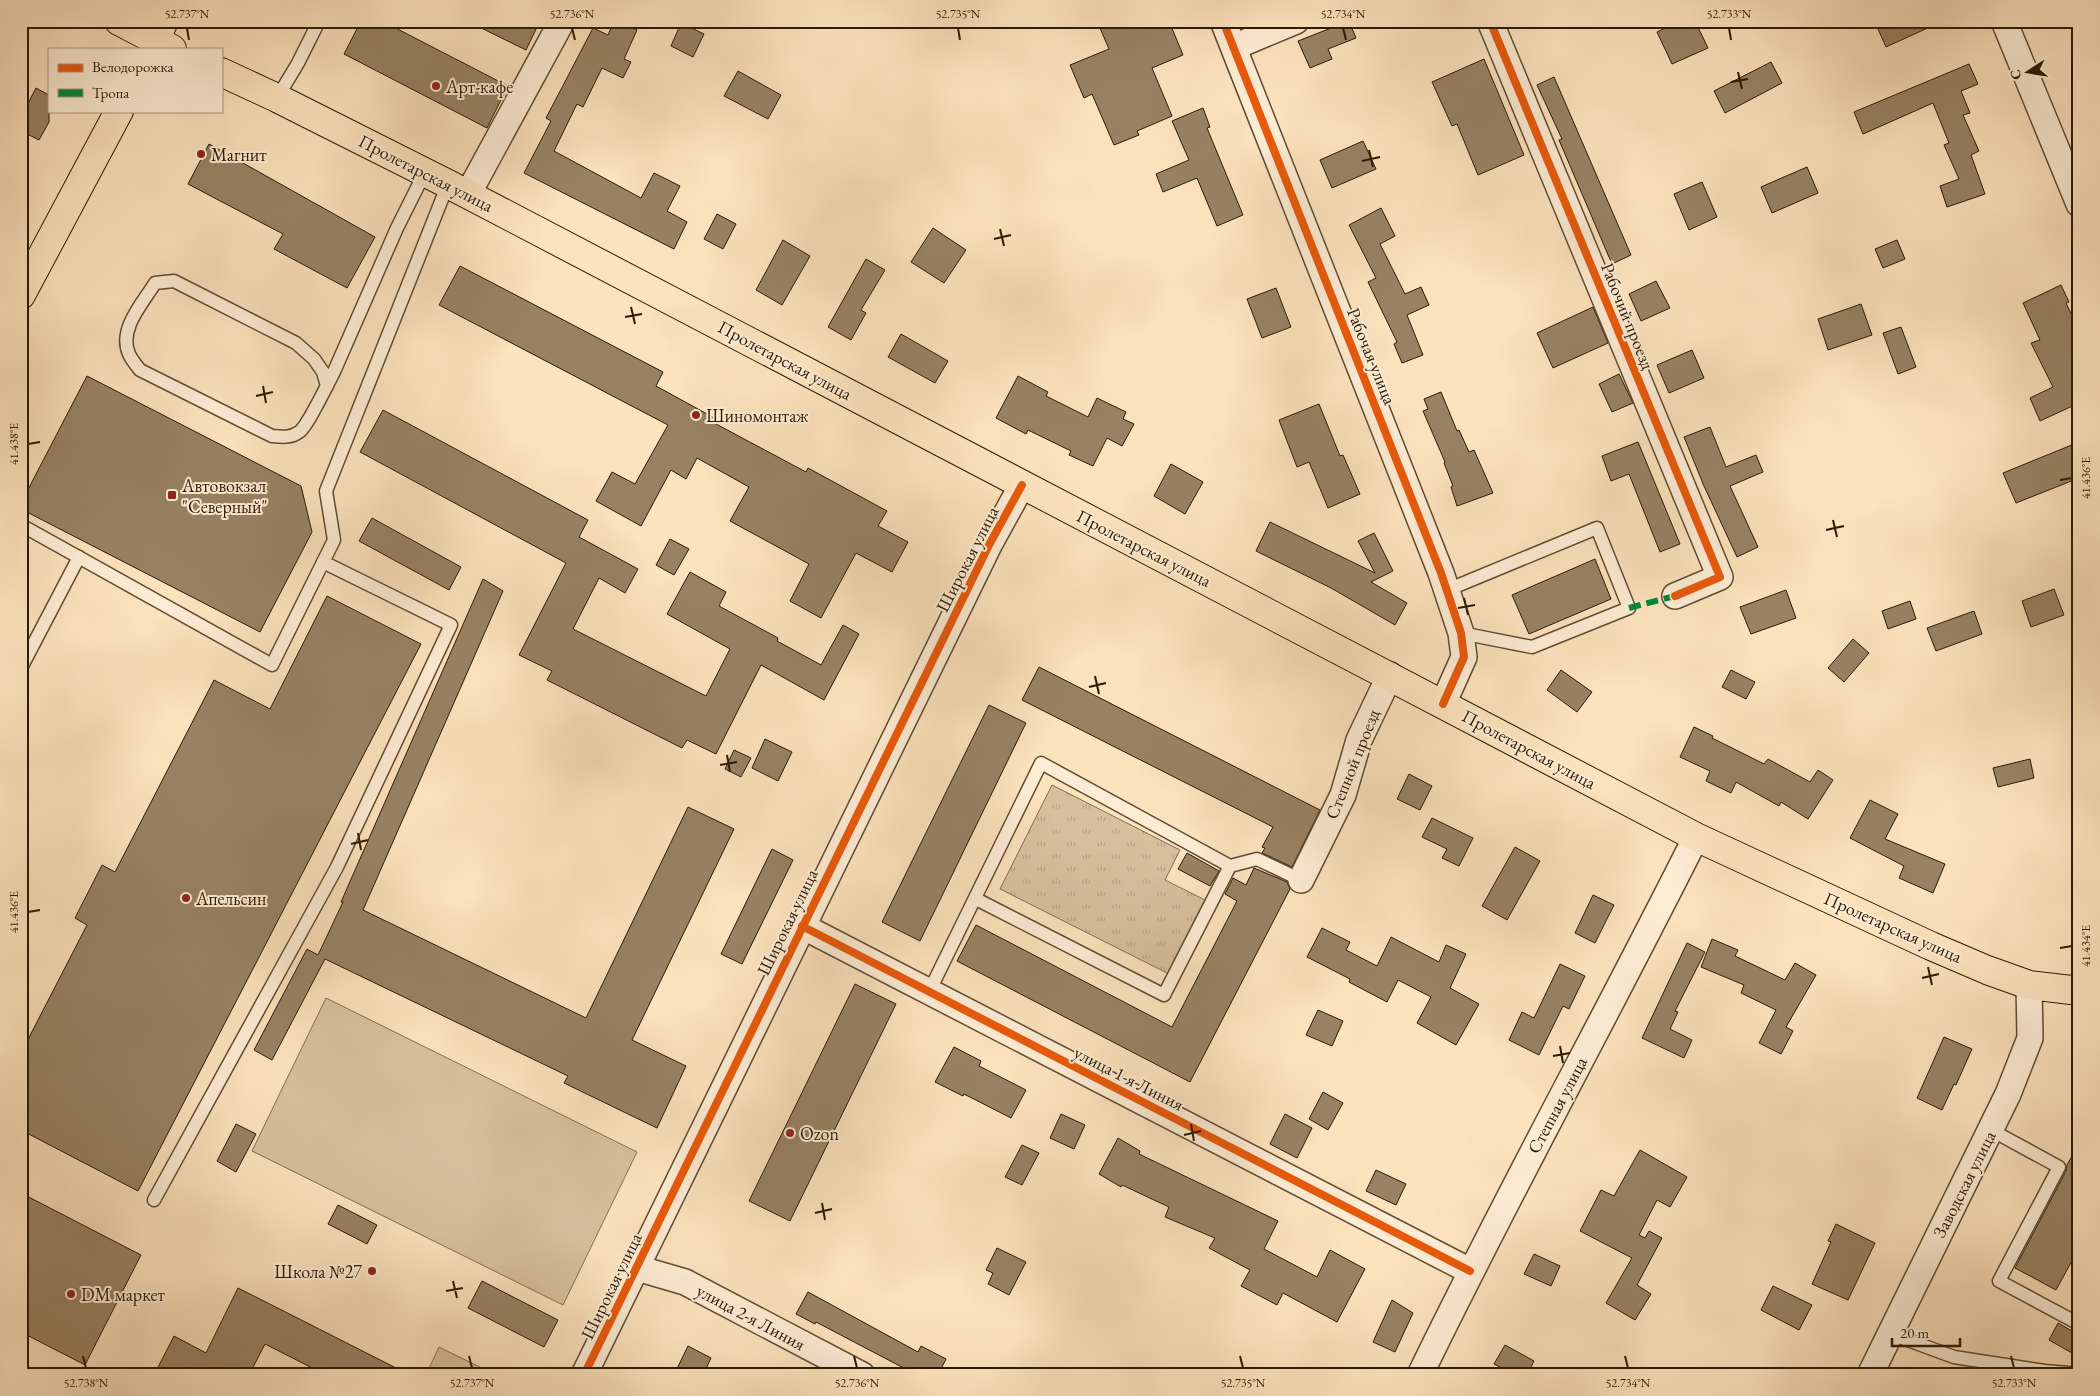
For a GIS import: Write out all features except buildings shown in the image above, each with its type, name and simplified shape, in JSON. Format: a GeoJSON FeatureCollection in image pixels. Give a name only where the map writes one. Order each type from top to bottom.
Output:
{"type":"FeatureCollection","features":[{"type":"Feature","properties":{"kind":"main road"},"geometry":{"type":"LineString","coordinates":[[118,21],[161,40]]}},
{"type":"Feature","properties":{"kind":"main road","name":"Пролетарская улица"},"geometry":{"type":"LineString","coordinates":[[222,72],[447,183],[1696,837],[1931,946],[2029,985],[2071,990],[2079,989]]}},
{"type":"Feature","properties":{"kind":"main road"},"geometry":{"type":"LineString","coordinates":[[21,295],[118,112]]}},
{"type":"Feature","properties":{"kind":"street"},"geometry":{"type":"LineString","coordinates":[[447,183],[562,21]]}},
{"type":"Feature","properties":{"kind":"street","name":"Рабочая улица"},"geometry":{"type":"LineString","coordinates":[[1223,21],[1447,590],[1461,633],[1464,657],[1443,704]]}},
{"type":"Feature","properties":{"kind":"street"},"geometry":{"type":"LineString","coordinates":[[1234,47],[1296,21]]}},
{"type":"Feature","properties":{"kind":"street","name":"Рабочий проезд"},"geometry":{"type":"LineString","coordinates":[[1490,21],[1720,577],[1675,596]]}},
{"type":"Feature","properties":{"kind":"street"},"geometry":{"type":"LineString","coordinates":[[2004,21],[2079,204]]}},
{"type":"Feature","properties":{"kind":"street","name":"Широкая улица"},"geometry":{"type":"LineString","coordinates":[[584,1375],[989,545],[1022,484]]}},
{"type":"Feature","properties":{"kind":"street","name":"Степной проезд"},"geometry":{"type":"LineString","coordinates":[[1301,880],[1343,795],[1359,740],[1390,676]]}},
{"type":"Feature","properties":{"kind":"street","name":"Степная улица"},"geometry":{"type":"LineString","coordinates":[[1420,1375],[1470,1270],[1644,941],[1696,837]]}},
{"type":"Feature","properties":{"kind":"street","name":"улица 1-я Линия"},"geometry":{"type":"LineString","coordinates":[[802,926],[1470,1270]]}},
{"type":"Feature","properties":{"kind":"street","name":"Заводская улица"},"geometry":{"type":"LineString","coordinates":[[1870,1375],[2008,1094],[2030,1038],[2029,985]]}},
{"type":"Feature","properties":{"kind":"street","name":"улица 2-я Линия"},"geometry":{"type":"LineString","coordinates":[[637,1268],[684,1282],[862,1375]]}},
{"type":"Feature","properties":{"kind":"lane"},"geometry":{"type":"LineString","coordinates":[[277,98],[298,63],[319,21]]}},
{"type":"Feature","properties":{"kind":"lane"},"geometry":{"type":"LineString","coordinates":[[327,386],[323,372],[314,359],[296,343],[174,281],[155,283],[132,320],[125,336],[129,354],[140,370],[272,436],[288,437],[301,432],[447,183]]}},
{"type":"Feature","properties":{"kind":"lane"},"geometry":{"type":"LineString","coordinates":[[21,525],[272,665],[334,540],[326,491],[447,183]]}},
{"type":"Feature","properties":{"kind":"lane"},"geometry":{"type":"LineString","coordinates":[[1447,590],[1597,528],[1629,608],[1532,647],[1461,633]]}},
{"type":"Feature","properties":{"kind":"lane"},"geometry":{"type":"LineString","coordinates":[[21,668],[79,557]]}},
{"type":"Feature","properties":{"kind":"lane"},"geometry":{"type":"LineString","coordinates":[[154,1200],[337,867],[451,624],[323,562]]}},
{"type":"Feature","properties":{"kind":"lane"},"geometry":{"type":"LineString","coordinates":[[929,992],[1041,763],[1230,866],[1257,859],[1301,880]]}},
{"type":"Feature","properties":{"kind":"lane"},"geometry":{"type":"LineString","coordinates":[[976,899],[1164,995],[1230,866]]}},
{"type":"Feature","properties":{"kind":"lane"},"geometry":{"type":"LineString","coordinates":[[1991,1130],[2059,1168],[1999,1280],[2079,1324]]}},
{"type":"Feature","properties":{"kind":"lane"},"geometry":{"type":"LineString","coordinates":[[1889,1333],[1954,1357],[2045,1371],[2079,1374]]}},
{"type":"Feature","properties":{"kind":"green space"},"geometry":{"type":"Polygon","coordinates":[[[1052,785],[1180,850],[1165,880],[1205,900],[1169,974],[1000,889],[1052,785]]]}},
{"type":"Feature","properties":{"kind":"green space"},"geometry":{"type":"Polygon","coordinates":[[[326,998],[637,1152],[563,1305],[252,1151],[326,998]]]}},
{"type":"Feature","properties":{"kind":"green space"},"geometry":{"type":"Polygon","coordinates":[[[439,1347],[496,1375],[426,1375],[439,1347]]]}},
{"type":"Feature","properties":{"kind":"marked path"},"geometry":{"type":"LineString","coordinates":[[1629,608],[1675,596]]}},
{"type":"Feature","properties":{"kind":"cycle path"},"geometry":{"type":"LineString","coordinates":[[1223,21],[1441,573],[1461,633],[1464,657],[1443,704]]}},
{"type":"Feature","properties":{"kind":"cycle path"},"geometry":{"type":"LineString","coordinates":[[1490,21],[1720,577],[1675,596]]}},
{"type":"Feature","properties":{"kind":"cycle path"},"geometry":{"type":"LineString","coordinates":[[584,1375],[989,545],[1022,485]]}},
{"type":"Feature","properties":{"kind":"cycle path"},"geometry":{"type":"LineString","coordinates":[[802,926],[1470,1271]]}},
{"type":"Feature","properties":{"kind":"place","name":"Арт-кафе"},"geometry":{"type":"Point","coordinates":[436,86]}},
{"type":"Feature","properties":{"kind":"place","name":"Магнит"},"geometry":{"type":"Point","coordinates":[201,154]}},
{"type":"Feature","properties":{"kind":"place","name":"Шиномонтаж"},"geometry":{"type":"Point","coordinates":[696,415]}},
{"type":"Feature","properties":{"kind":"place","name":"Автовокзал \"Северный\""},"geometry":{"type":"Point","coordinates":[172,495]}},
{"type":"Feature","properties":{"kind":"place","name":"Апельсин"},"geometry":{"type":"Point","coordinates":[186,898]}},
{"type":"Feature","properties":{"kind":"place","name":"Ozon"},"geometry":{"type":"Point","coordinates":[790,1133]}},
{"type":"Feature","properties":{"kind":"place","name":"Школа №27"},"geometry":{"type":"Point","coordinates":[372,1271]}},
{"type":"Feature","properties":{"kind":"place","name":"DM маркет"},"geometry":{"type":"Point","coordinates":[71,1294]}}]}
